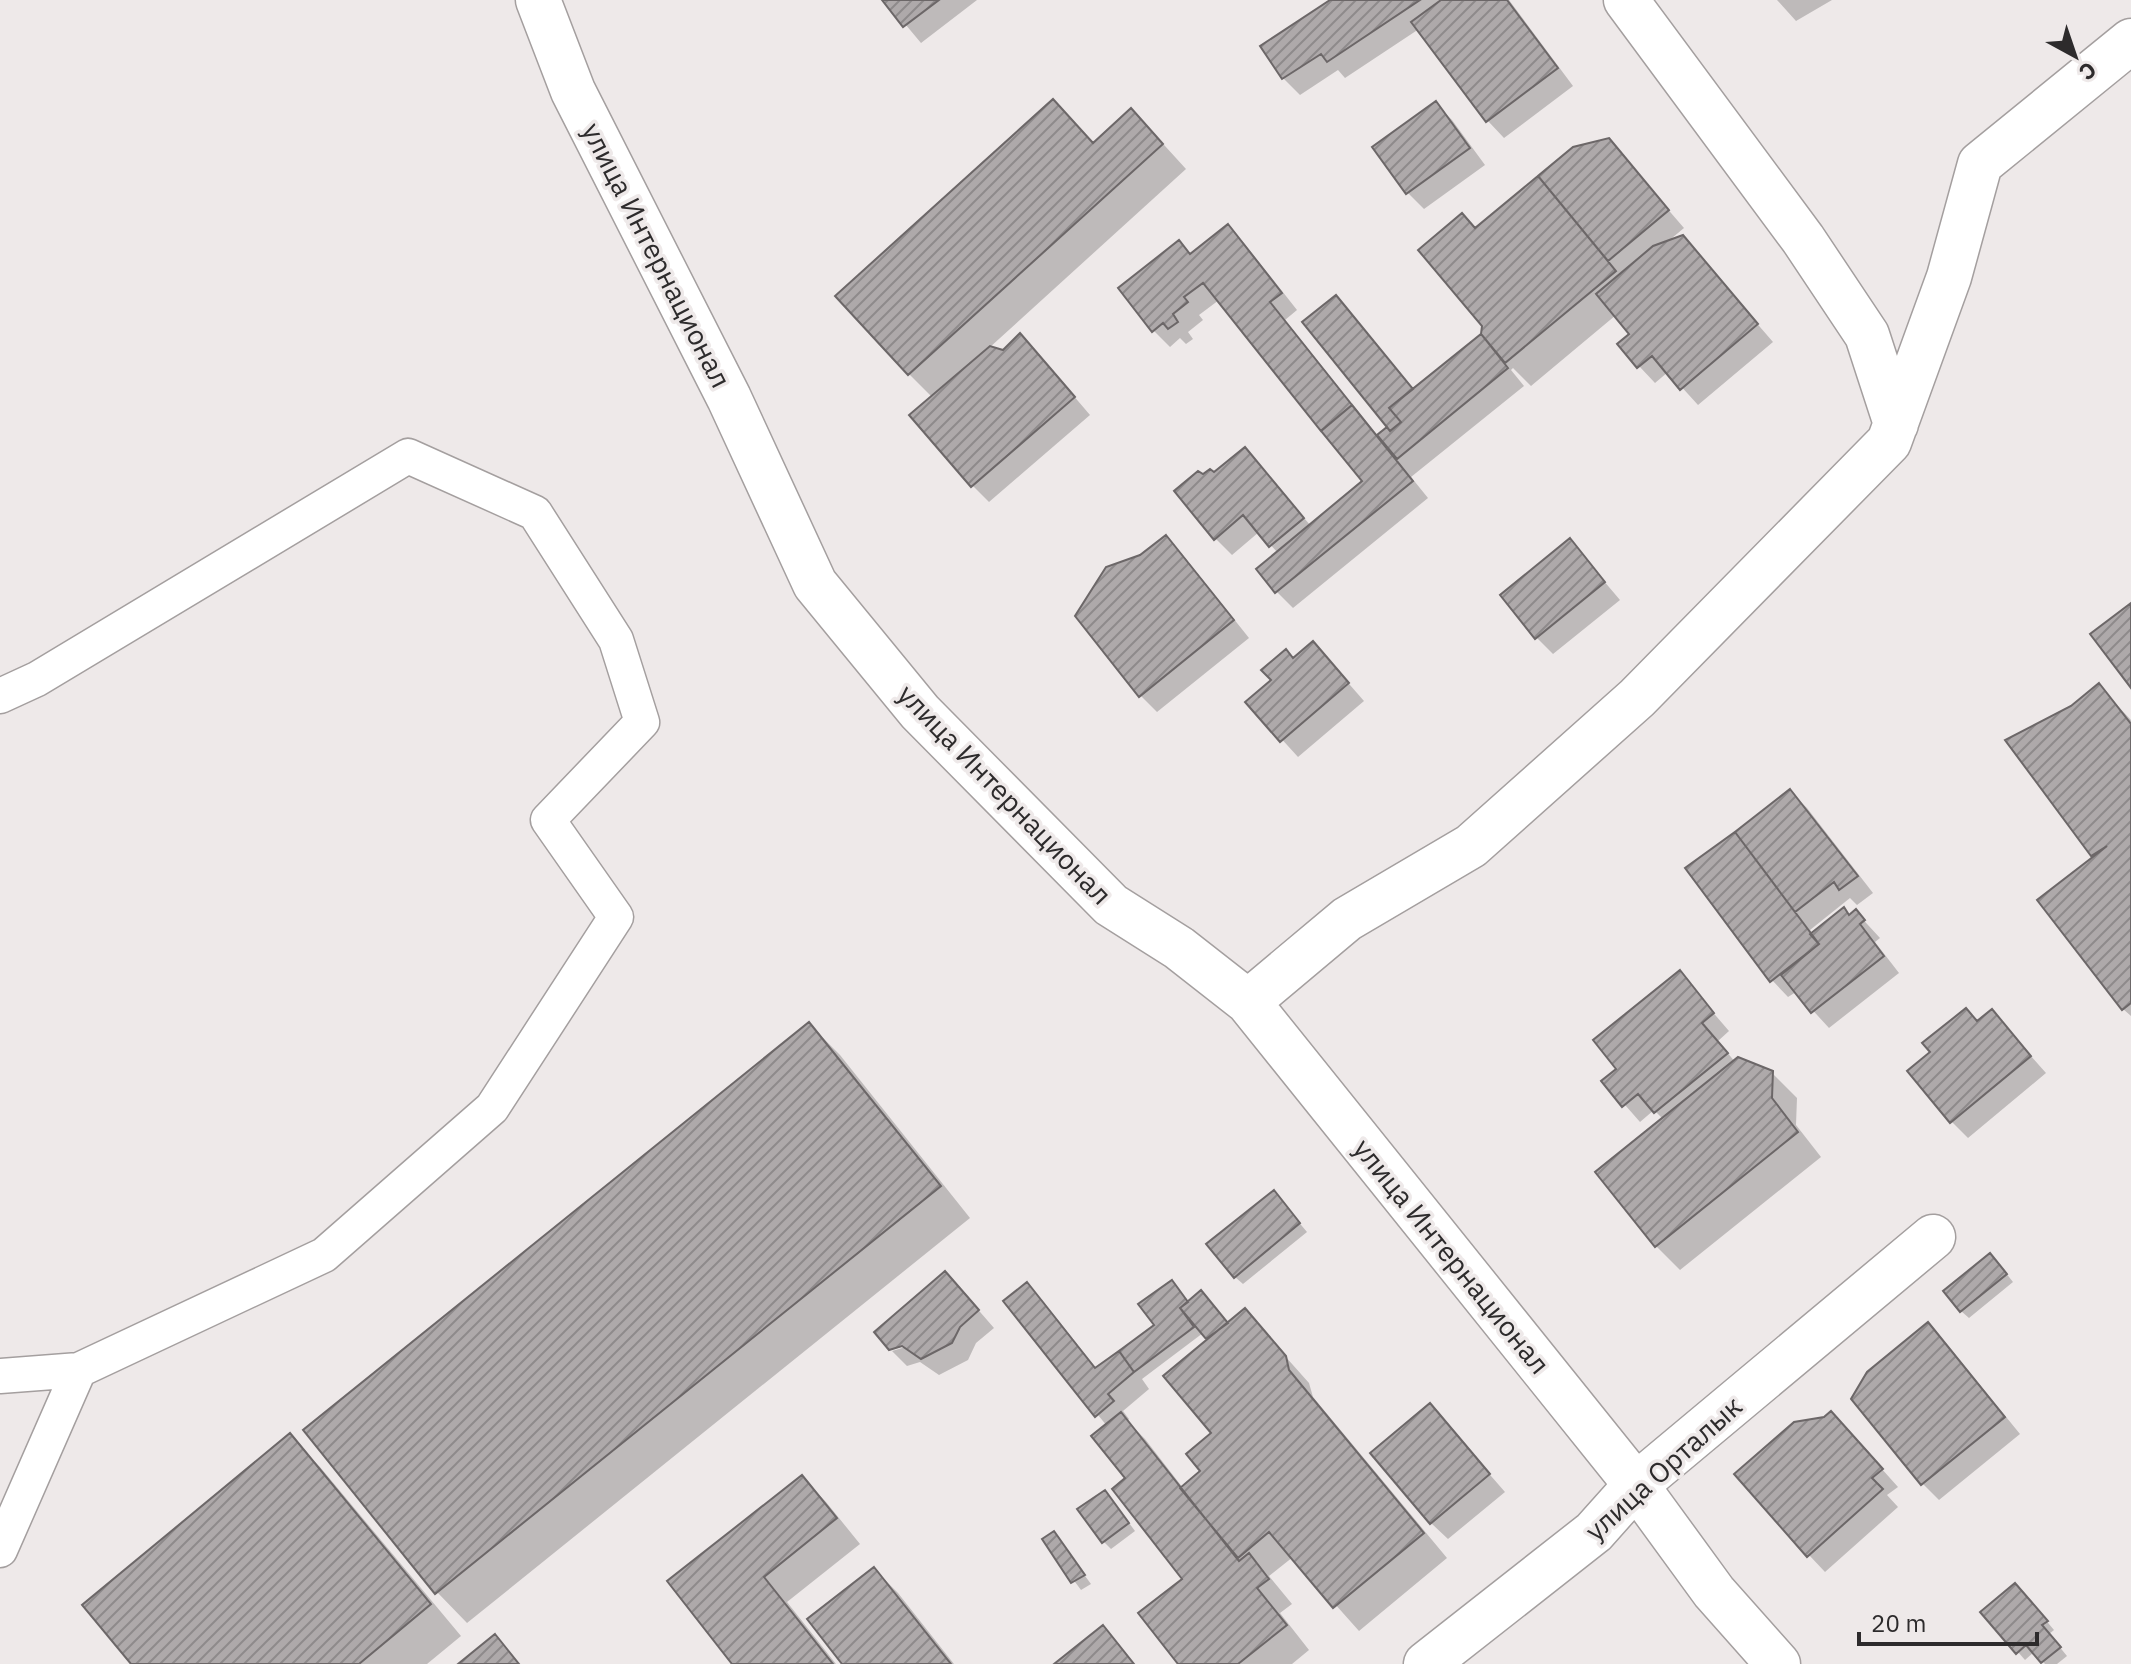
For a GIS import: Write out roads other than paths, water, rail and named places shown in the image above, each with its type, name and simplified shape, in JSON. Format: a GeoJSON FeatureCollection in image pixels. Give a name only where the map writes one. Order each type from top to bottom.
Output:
{"type":"FeatureCollection","features":[{"type":"Feature","properties":{"kind":"street","name":"улица Интернационал"},"geometry":{"type":"LineString","coordinates":[[538,0],[573,91],[729,398],[815,584],[920,712],[1111,905],[1179,948],[1248,1002],[1636,1485],[1714,1592],[1778,1664]]}},
{"type":"Feature","properties":{"kind":"street"},"geometry":{"type":"LineString","coordinates":[[1626,0],[1803,239],[1867,335],[1896,424]]}},
{"type":"Feature","properties":{"kind":"street"},"geometry":{"type":"LineString","coordinates":[[1248,1002],[1347,919],[1471,846],[1637,698],[1889,442],[1949,277],[1980,164],[2131,41]]}},
{"type":"Feature","properties":{"kind":"street","name":"улица Орталык"},"geometry":{"type":"LineString","coordinates":[[1426,1664],[1594,1532],[1636,1485],[1933,1237]]}},
{"type":"Feature","properties":{"kind":"lane"},"geometry":{"type":"LineString","coordinates":[[0,696],[37,679],[408,456],[535,513],[616,640],[642,722],[548,820],[616,917],[492,1108],[324,1255],[79,1370],[0,1376]]}},
{"type":"Feature","properties":{"kind":"lane"},"geometry":{"type":"LineString","coordinates":[[0,1550],[79,1370]]}}]}
